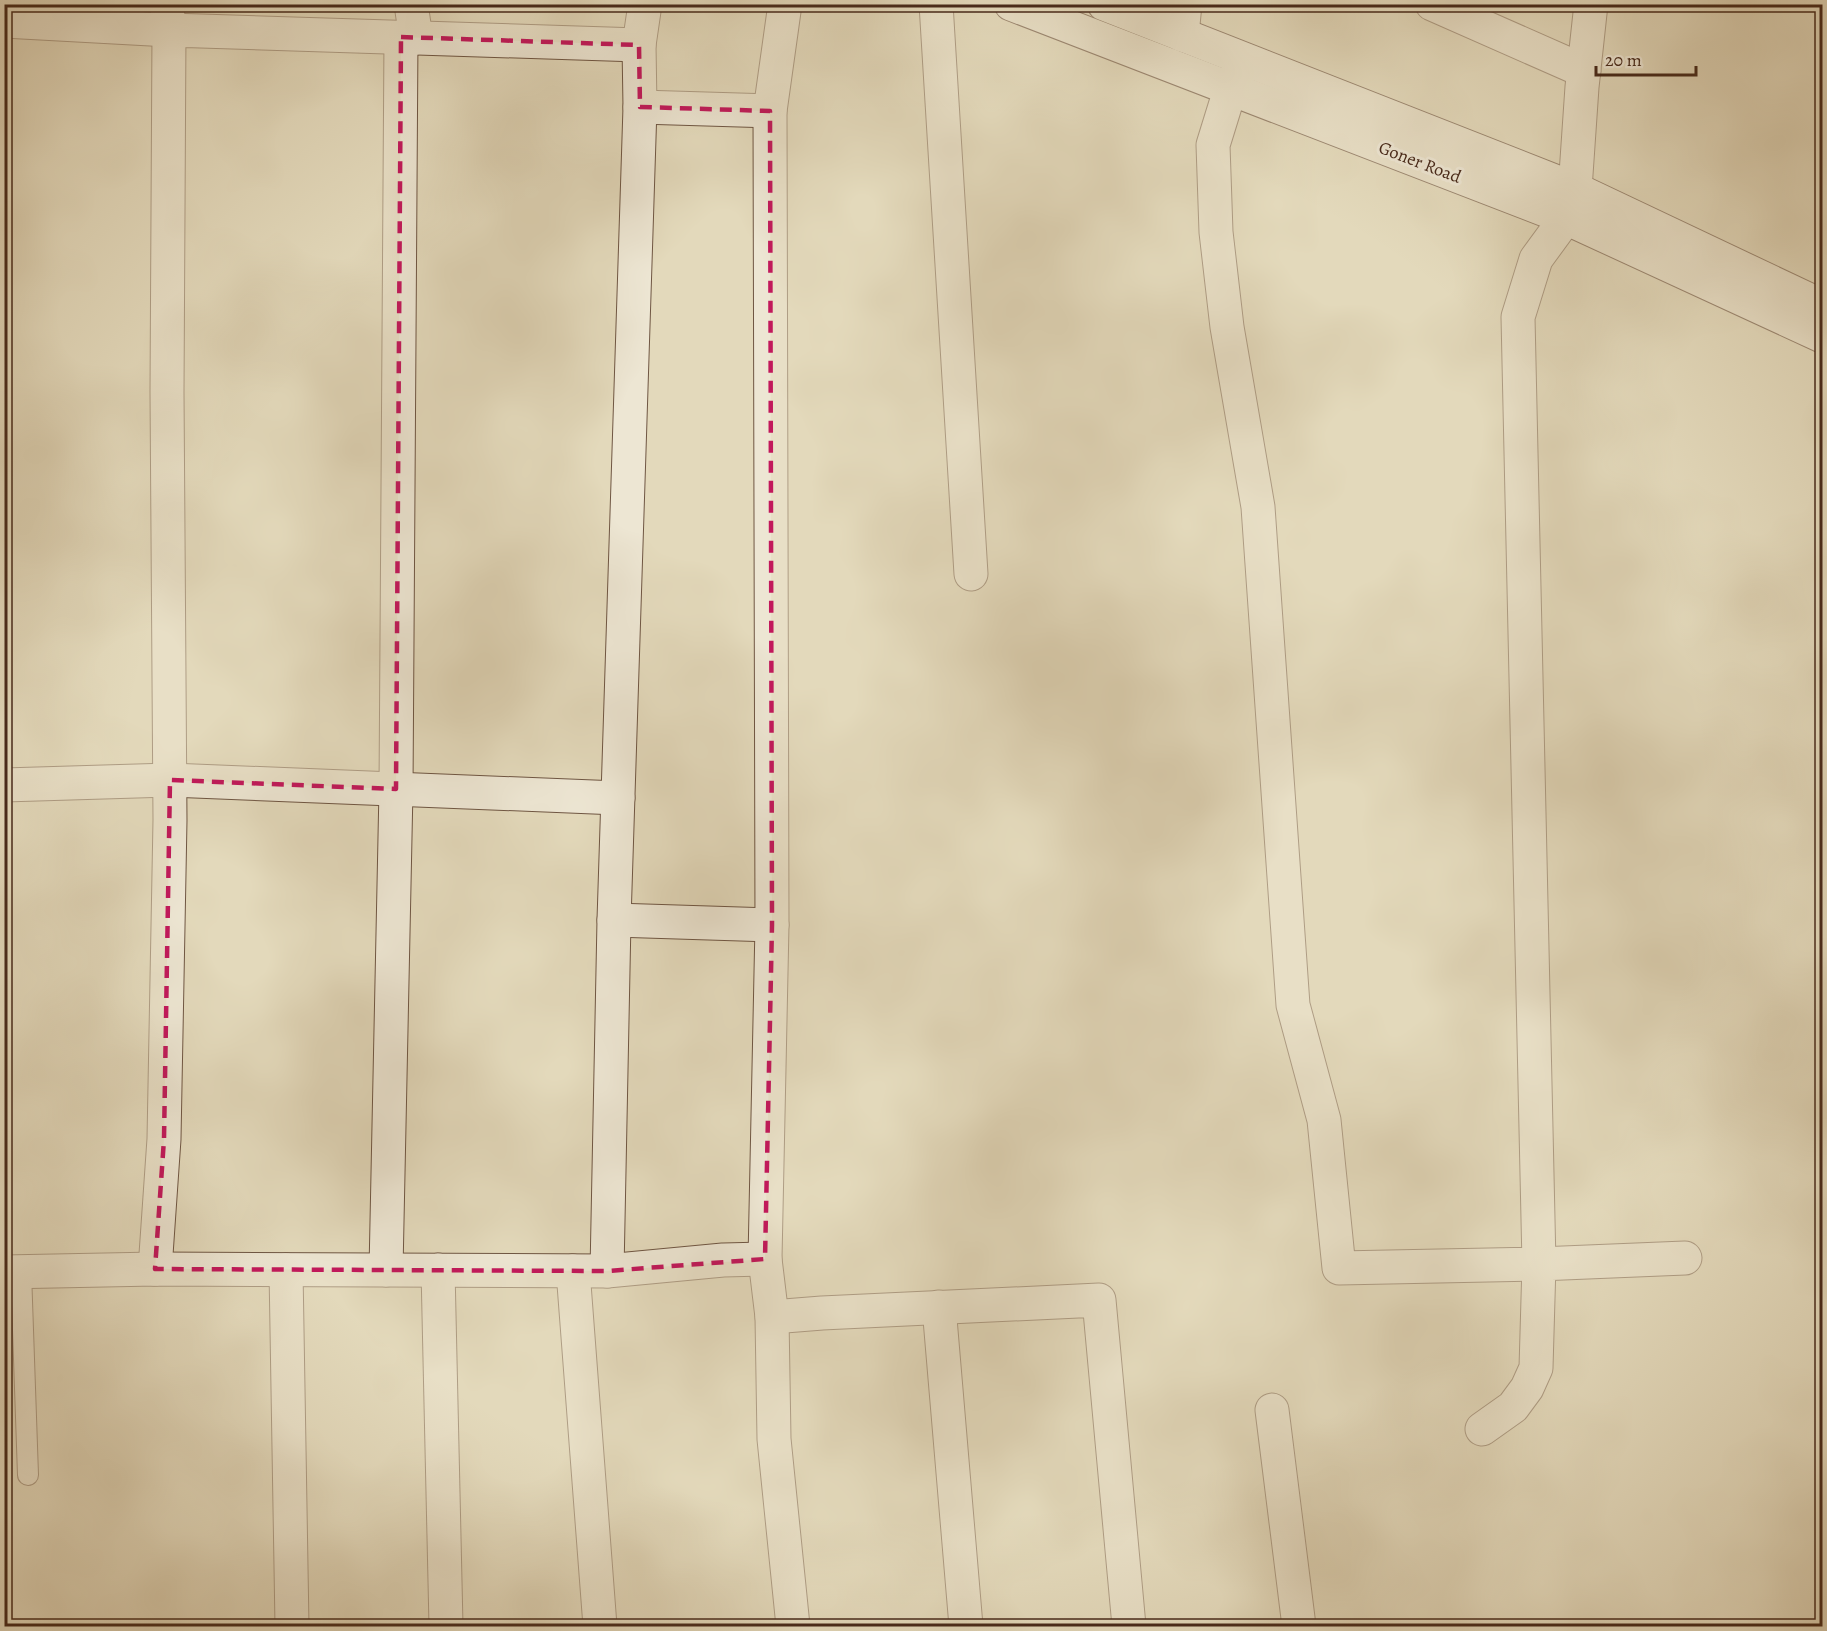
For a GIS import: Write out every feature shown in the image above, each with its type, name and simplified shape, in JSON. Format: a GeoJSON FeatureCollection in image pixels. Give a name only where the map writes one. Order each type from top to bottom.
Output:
{"type":"FeatureCollection","features":[{"type":"Feature","properties":{"kind":"street"},"geometry":{"type":"LineString","coordinates":[[386,1270],[411,4]]}},
{"type":"Feature","properties":{"kind":"street"},"geometry":{"type":"LineString","coordinates":[[607,1270],[614,920],[640,107],[639,45],[645,4]]}},
{"type":"Feature","properties":{"kind":"street"},"geometry":{"type":"LineString","coordinates":[[785,4],[770,111],[772,925],[765,1259],[772,1317],[774,1439],[793,1626]]}},
{"type":"Feature","properties":{"kind":"street"},"geometry":{"type":"LineString","coordinates":[[936,4],[971,574]]}},
{"type":"Feature","properties":{"kind":"street","name":"Goner Road"},"geometry":{"type":"LineString","coordinates":[[1011,4],[1230,90],[1571,203],[1822,336]]}},
{"type":"Feature","properties":{"kind":"street","name":"Goner Road"},"geometry":{"type":"LineString","coordinates":[[1104,4],[1184,20],[1245,59],[1571,203],[1822,306]]}},
{"type":"Feature","properties":{"kind":"street"},"geometry":{"type":"LineString","coordinates":[[1432,4],[1584,71]]}},
{"type":"Feature","properties":{"kind":"street"},"geometry":{"type":"LineString","coordinates":[[1482,1429],[1513,1407],[1527,1388],[1536,1368],[1539,1264],[1518,317],[1536,260],[1571,203],[1591,4]]}},
{"type":"Feature","properties":{"kind":"street"},"geometry":{"type":"LineString","coordinates":[[155,1269],[164,1139],[170,780],[167,404],[168,17]]}},
{"type":"Feature","properties":{"kind":"street"},"geometry":{"type":"LineString","coordinates":[[4,21],[168,17],[409,38],[639,45]]}},
{"type":"Feature","properties":{"kind":"street"},"geometry":{"type":"LineString","coordinates":[[1245,59],[1230,90],[1213,145],[1216,232],[1227,327],[1258,507],[1293,1005],[1324,1120],[1339,1268],[1685,1258]]}},
{"type":"Feature","properties":{"kind":"street"},"geometry":{"type":"LineString","coordinates":[[640,107],[770,111]]}},
{"type":"Feature","properties":{"kind":"street"},"geometry":{"type":"LineString","coordinates":[[4,785],[170,780],[618,798]]}},
{"type":"Feature","properties":{"kind":"street"},"geometry":{"type":"LineString","coordinates":[[614,920],[772,925]]}},
{"type":"Feature","properties":{"kind":"street"},"geometry":{"type":"LineString","coordinates":[[13,1272],[155,1269],[573,1271],[765,1259]]}},
{"type":"Feature","properties":{"kind":"street"},"geometry":{"type":"LineString","coordinates":[[286,1270],[292,1626]]}},
{"type":"Feature","properties":{"kind":"street"},"geometry":{"type":"LineString","coordinates":[[438,1270],[446,1626]]}},
{"type":"Feature","properties":{"kind":"street"},"geometry":{"type":"LineString","coordinates":[[573,1271],[600,1626]]}},
{"type":"Feature","properties":{"kind":"street"},"geometry":{"type":"LineString","coordinates":[[772,1317],[1099,1300],[1129,1626]]}},
{"type":"Feature","properties":{"kind":"street"},"geometry":{"type":"LineString","coordinates":[[939,1307],[966,1626]]}},
{"type":"Feature","properties":{"kind":"street"},"geometry":{"type":"LineString","coordinates":[[1272,1410],[1299,1626]]}},
{"type":"Feature","properties":{"kind":"lane"},"geometry":{"type":"LineString","coordinates":[[13,1272],[27,1475]]}},
{"type":"Feature","properties":{"kind":"highlighted area"},"geometry":{"type":"Polygon","coordinates":[[[401,37],[639,45],[640,107],[770,111],[772,925],[765,1259],[607,1271],[155,1269],[164,1139],[170,780],[396,789],[401,37]]]}}]}
